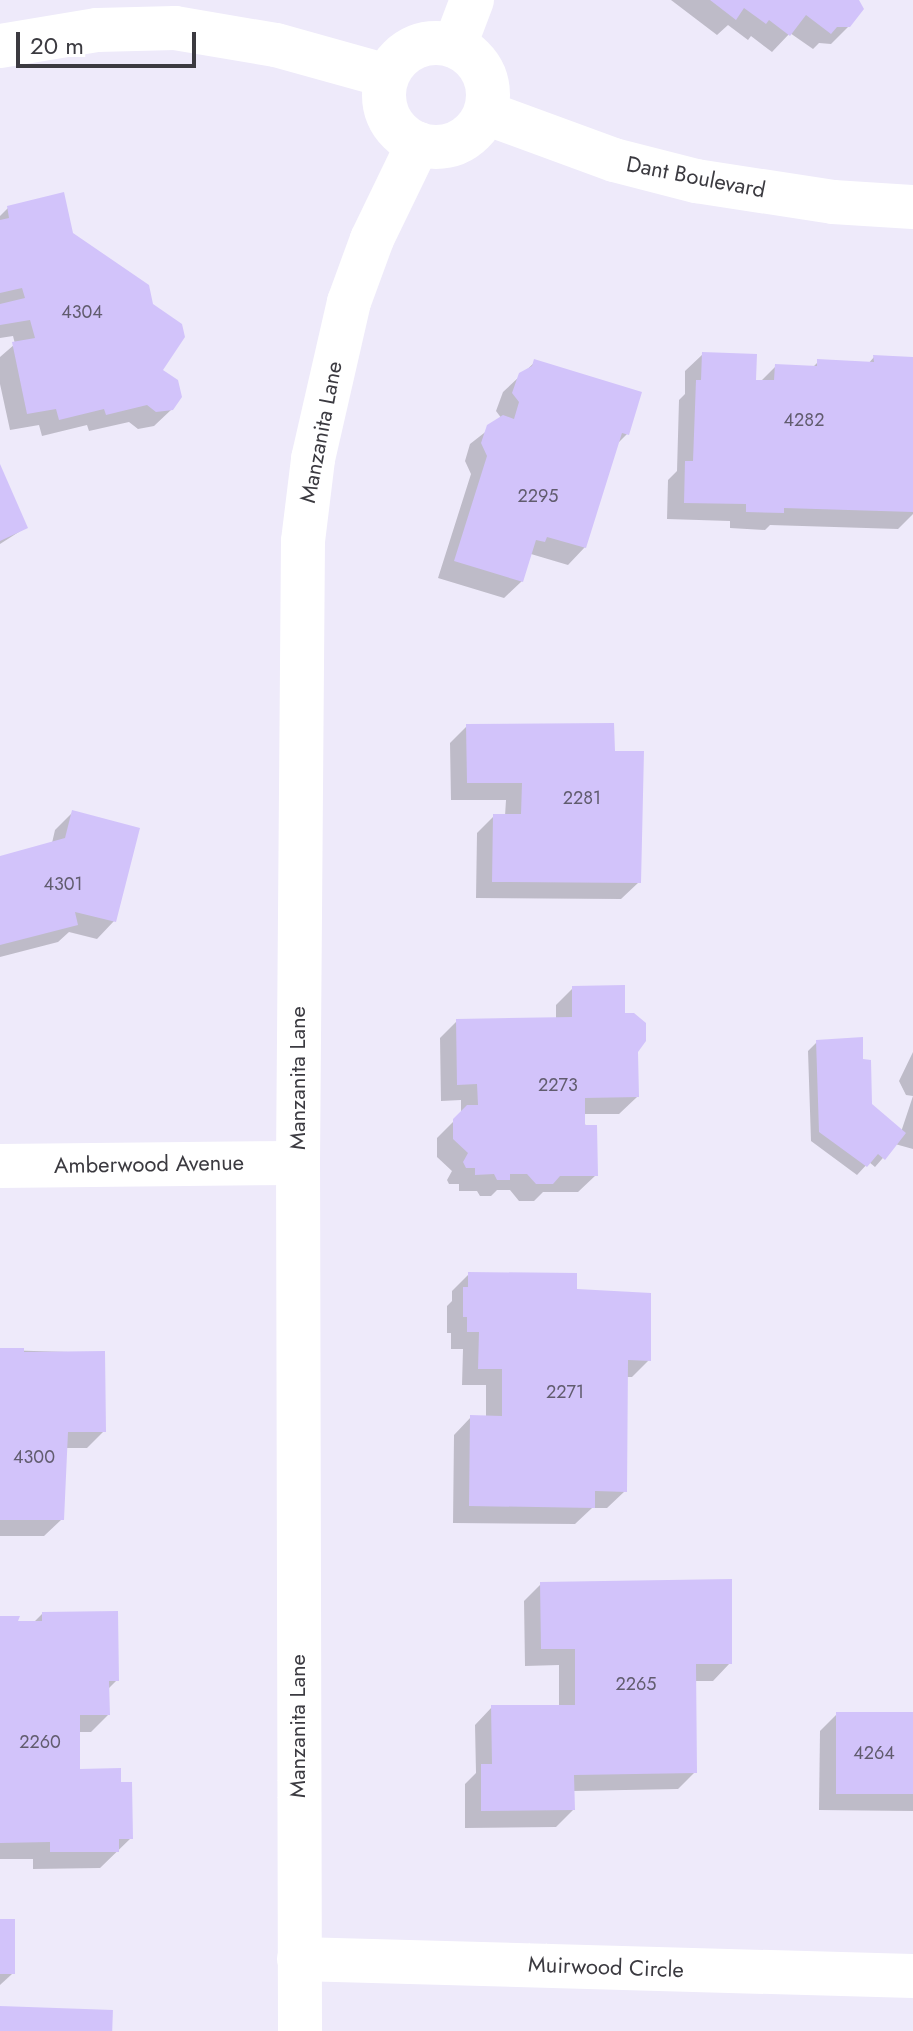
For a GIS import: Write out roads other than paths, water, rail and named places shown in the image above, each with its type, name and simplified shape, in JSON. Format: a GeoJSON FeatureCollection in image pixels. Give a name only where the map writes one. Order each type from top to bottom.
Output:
{"type":"FeatureCollection","features":[{"type":"Feature","properties":{"kind":"street"},"geometry":{"type":"LineString","coordinates":[[455,45],[472,0]]}},
{"type":"Feature","properties":{"kind":"street"},"geometry":{"type":"LineString","coordinates":[[0,46],[97,30],[175,28],[276,45],[387,76]]}},
{"type":"Feature","properties":{"kind":"street"},"geometry":{"type":"LineString","coordinates":[[434,41],[455,45],[472,55],[484,73],[489,93],[486,113],[475,131],[458,143],[438,148],[418,144],[400,133],[388,117],[383,97],[387,76],[398,59],[414,46],[434,41]]}},
{"type":"Feature","properties":{"kind":"street","name":"Dant Boulevard"},"geometry":{"type":"LineString","coordinates":[[486,113],[614,160],[696,181],[833,202],[913,207]]}},
{"type":"Feature","properties":{"kind":"street","name":"Manzanita Lane"},"geometry":{"type":"LineString","coordinates":[[300,2031],[299,645],[306,514],[313,459],[349,302],[372,239],[418,144]]}},
{"type":"Feature","properties":{"kind":"street","name":"Amberwood Avenue"},"geometry":{"type":"LineString","coordinates":[[0,1166],[298,1163]]}},
{"type":"Feature","properties":{"kind":"street","name":"Muirwood Circle"},"geometry":{"type":"LineString","coordinates":[[299,1959],[913,1976]]}}]}
